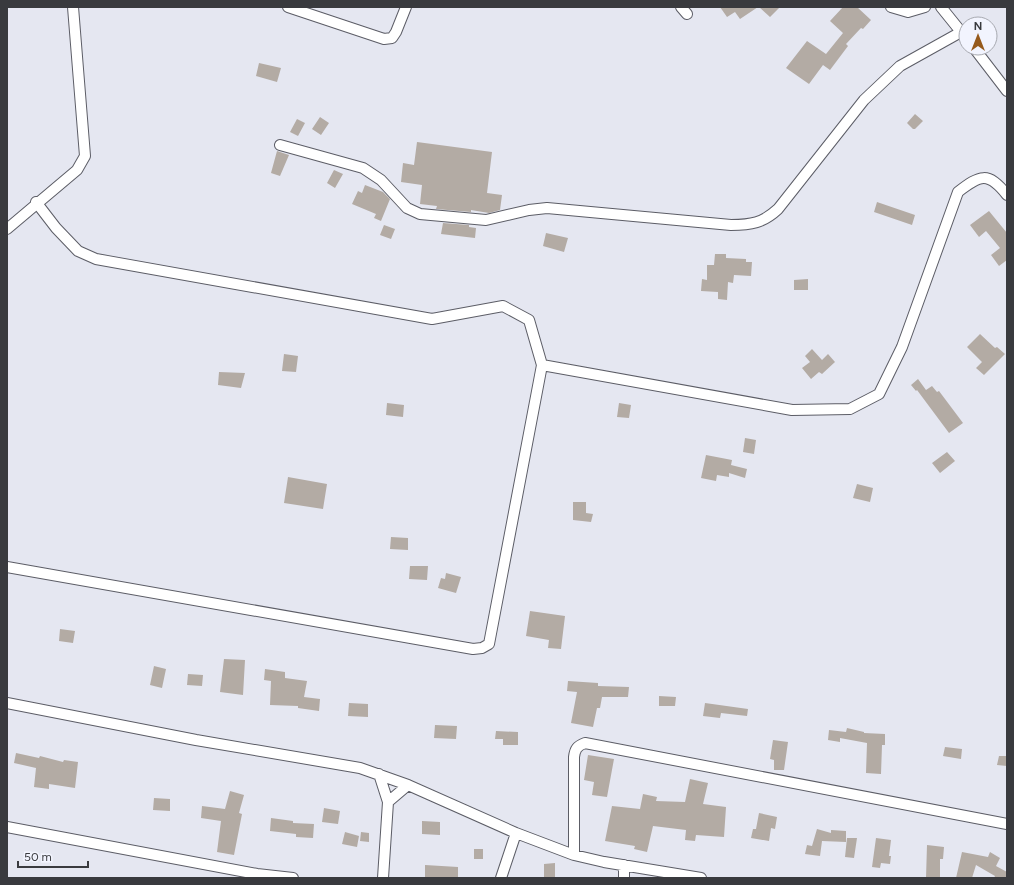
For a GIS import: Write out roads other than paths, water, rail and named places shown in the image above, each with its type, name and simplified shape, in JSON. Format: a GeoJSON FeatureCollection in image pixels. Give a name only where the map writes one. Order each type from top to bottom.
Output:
{"type":"FeatureCollection","features":[{"type":"Feature","properties":{"kind":"street"},"geometry":{"type":"LineString","coordinates":[[7,229],[36,202],[77,170],[85,156],[73,7]]}},
{"type":"Feature","properties":{"kind":"street"},"geometry":{"type":"LineString","coordinates":[[288,7],[384,39],[392,38],[406,7]]}},
{"type":"Feature","properties":{"kind":"street"},"geometry":{"type":"LineString","coordinates":[[890,7],[908,12],[926,7]]}},
{"type":"Feature","properties":{"kind":"street"},"geometry":{"type":"LineString","coordinates":[[941,7],[958,28]]}},
{"type":"Feature","properties":{"kind":"street"},"geometry":{"type":"LineString","coordinates":[[280,145],[363,168],[381,180],[407,208],[420,214],[486,220],[547,208],[731,225],[752,224],[765,220],[778,209],[864,100],[900,66],[958,38]]}},
{"type":"Feature","properties":{"kind":"street"},"geometry":{"type":"LineString","coordinates":[[980,56],[1007,90]]}},
{"type":"Feature","properties":{"kind":"street"},"geometry":{"type":"LineString","coordinates":[[542,365],[792,410],[850,409],[879,394],[902,347],[958,192],[975,179],[988,178],[998,184],[1007,195]]}},
{"type":"Feature","properties":{"kind":"street"},"geometry":{"type":"LineString","coordinates":[[7,567],[473,649],[482,648],[489,644],[542,365],[528,320],[503,306],[432,319],[96,259],[78,251],[56,228],[36,202]]}},
{"type":"Feature","properties":{"kind":"street"},"geometry":{"type":"LineString","coordinates":[[7,703],[203,742],[350,766],[379,774],[408,785],[516,833],[574,855],[701,878]]}},
{"type":"Feature","properties":{"kind":"street"},"geometry":{"type":"LineString","coordinates":[[574,855],[574,757],[578,745],[585,742],[1007,824]]}},
{"type":"Feature","properties":{"kind":"street"},"geometry":{"type":"LineString","coordinates":[[379,774],[388,802],[383,878]]}},
{"type":"Feature","properties":{"kind":"street"},"geometry":{"type":"LineString","coordinates":[[388,802],[408,785]]}},
{"type":"Feature","properties":{"kind":"street"},"geometry":{"type":"LineString","coordinates":[[7,827],[257,876],[293,878]]}},
{"type":"Feature","properties":{"kind":"street"},"geometry":{"type":"LineString","coordinates":[[501,878],[516,833]]}},
{"type":"Feature","properties":{"kind":"street"},"geometry":{"type":"LineString","coordinates":[[624,865],[624,878]]}}]}
